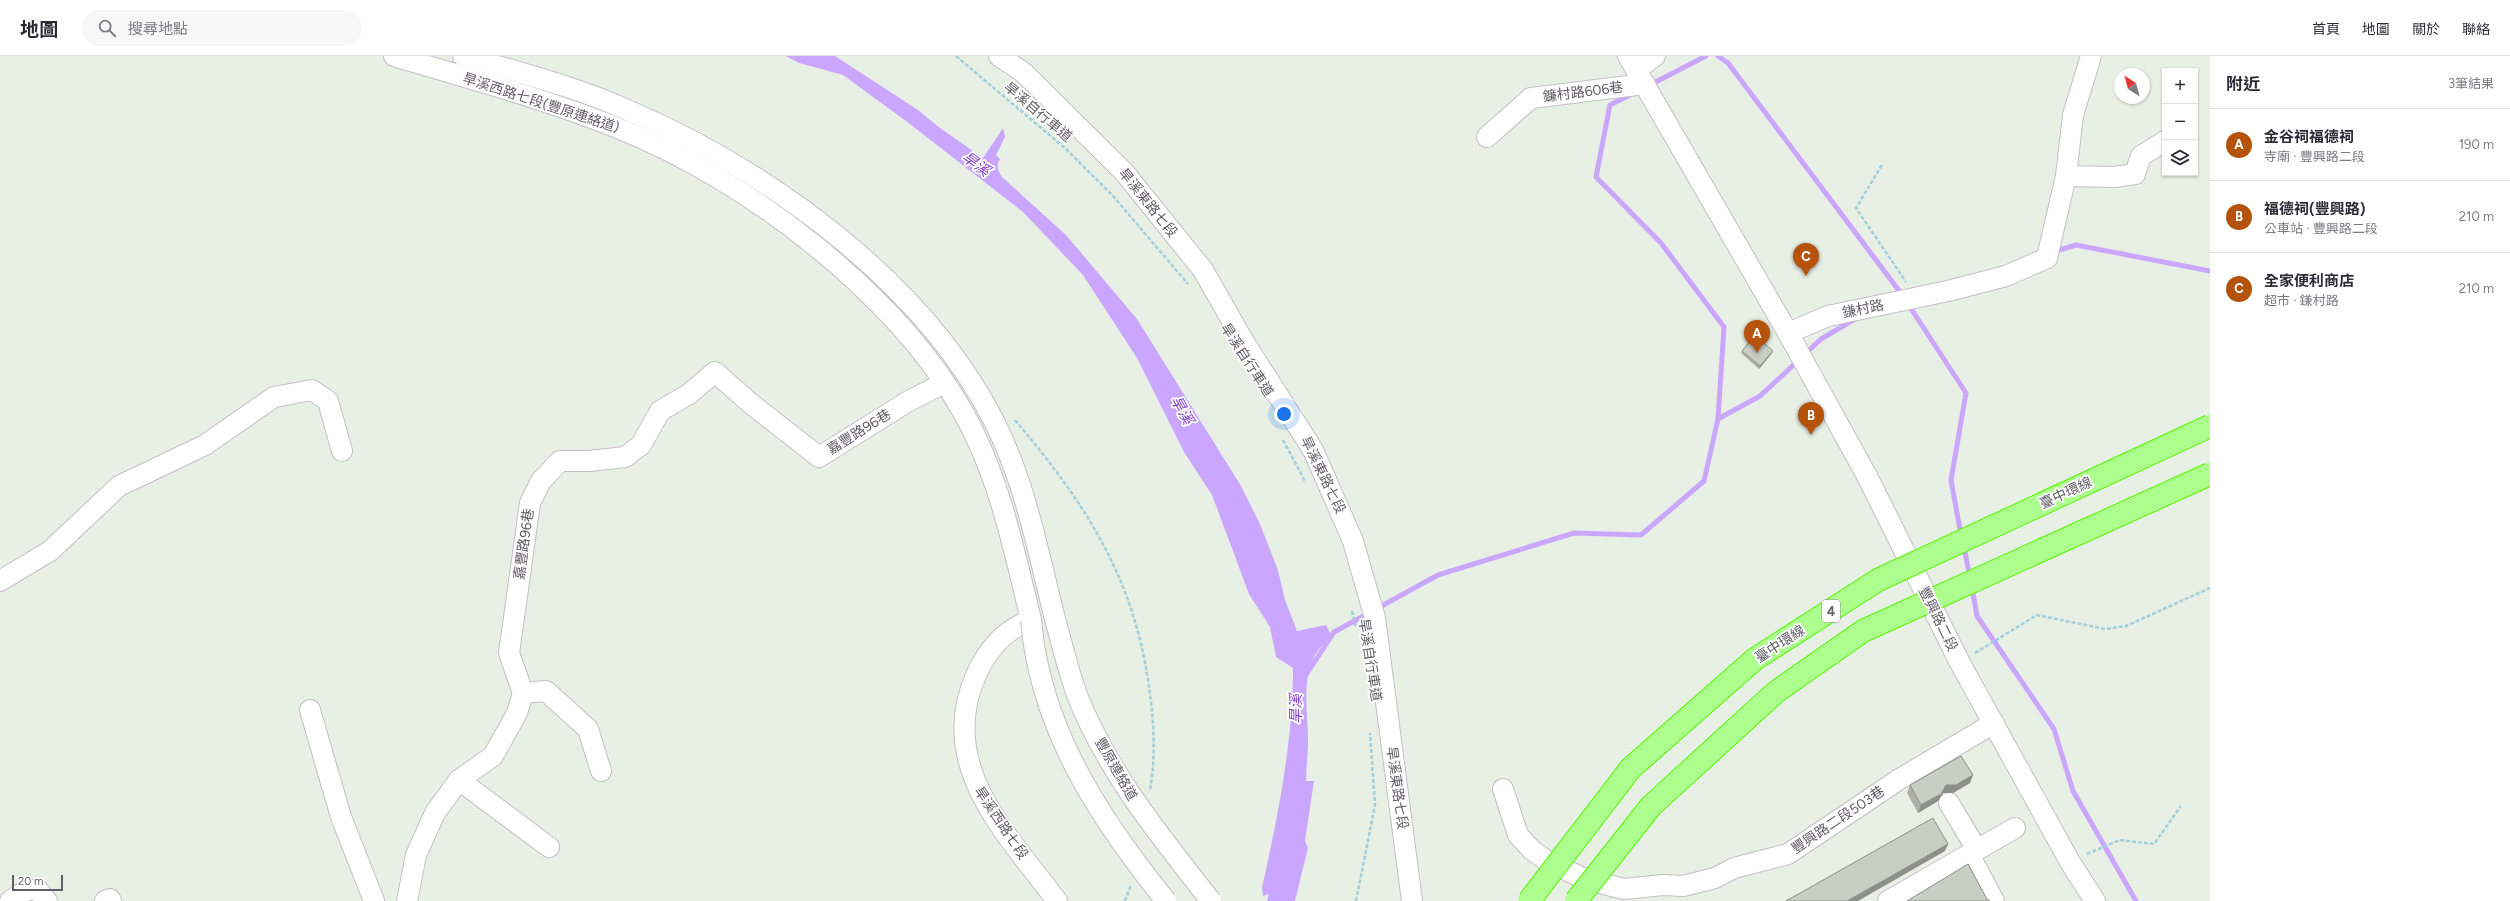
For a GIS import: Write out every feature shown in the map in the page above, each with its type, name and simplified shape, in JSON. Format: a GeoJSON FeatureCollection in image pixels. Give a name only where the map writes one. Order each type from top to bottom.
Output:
{"type":"FeatureCollection","features":[{"type":"Feature","properties":{"kind":"highway","name":"臺中環線"},"geometry":{"type":"LineString","coordinates":[[1529,901],[1631,768],[1755,659],[1878,580],[2210,426]]}},
{"type":"Feature","properties":{"kind":"highway","name":"4"},"geometry":{"type":"LineString","coordinates":[[1576,901],[1651,806],[1776,692],[1863,631],[2210,474]]}},
{"type":"Feature","properties":{"kind":"street","name":"旱溪西路七段(豐原連絡道)"},"geometry":{"type":"LineString","coordinates":[[394,56],[578,113],[622,130],[708,173],[773,215],[856,282],[909,337],[944,383],[974,433],[1000,498],[1031,620]]}},
{"type":"Feature","properties":{"kind":"street","name":"旱溪西路七段(豐原連絡道)"},"geometry":{"type":"LineString","coordinates":[[463,56],[592,96],[648,119],[705,147],[778,192],[810,216],[887,280],[946,346],[972,384],[994,422],[1020,484],[1055,619]]}},
{"type":"Feature","properties":{"kind":"street","name":"旱溪東路七段"},"geometry":{"type":"LineString","coordinates":[[999,56],[1024,73],[1124,172],[1203,270],[1244,342],[1313,450],[1353,541],[1375,618],[1412,901]]}},
{"type":"Feature","properties":{"kind":"street"},"geometry":{"type":"LineString","coordinates":[[1655,56],[1636,70],[1788,333]]}},
{"type":"Feature","properties":{"kind":"street","name":"鎌村路"},"geometry":{"type":"LineString","coordinates":[[1788,333],[1828,316],[1916,298],[2006,276],[2047,258],[2066,176],[2073,115],[2091,56]]}},
{"type":"Feature","properties":{"kind":"street","name":"鐮村路606巷"},"geometry":{"type":"LineString","coordinates":[[1487,137],[1531,98],[1636,70]]}},
{"type":"Feature","properties":{"kind":"street"},"geometry":{"type":"LineString","coordinates":[[2066,176],[2114,177],[2135,174],[2141,156],[2162,143]]}},
{"type":"Feature","properties":{"kind":"street","name":"豐興路二段"},"geometry":{"type":"LineString","coordinates":[[1788,333],[1867,476],[1960,663],[2070,862],[2095,901]]}},
{"type":"Feature","properties":{"kind":"street","name":"嘉豐路96巷"},"geometry":{"type":"LineString","coordinates":[[523,693],[509,653],[530,503],[541,481],[560,461],[590,461],[625,457],[641,445],[660,411],[689,394],[715,372],[750,403],[819,457],[907,402],[944,383]]}},
{"type":"Feature","properties":{"kind":"street"},"geometry":{"type":"LineString","coordinates":[[0,581],[50,551],[119,486],[205,445],[274,397],[312,390],[328,401],[342,451]]}},
{"type":"Feature","properties":{"kind":"street","name":"豐原連絡道"},"geometry":{"type":"LineString","coordinates":[[1055,619],[1077,695],[1112,765],[1129,795],[1211,901]]}},
{"type":"Feature","properties":{"kind":"street"},"geometry":{"type":"LineString","coordinates":[[1031,620],[1037,663],[1051,714],[1064,745],[1091,798],[1166,901]]}},
{"type":"Feature","properties":{"kind":"street","name":"旱溪西路七段"},"geometry":{"type":"LineString","coordinates":[[1031,620],[1020,624],[1000,638],[979,669],[967,700],[963,726],[964,742],[972,778],[978,791],[1057,901]]}},
{"type":"Feature","properties":{"kind":"street"},"geometry":{"type":"LineString","coordinates":[[407,901],[416,854],[435,813],[459,780],[493,756],[517,713],[523,693],[546,691],[588,729],[601,771]]}},
{"type":"Feature","properties":{"kind":"street"},"geometry":{"type":"LineString","coordinates":[[310,710],[341,817],[374,901]]}},
{"type":"Feature","properties":{"kind":"street","name":"豐興路二段503巷"},"geometry":{"type":"LineString","coordinates":[[1503,789],[1518,835],[1532,850],[1547,861],[1585,879],[1624,889],[1663,885],[1683,886],[1714,878],[1734,868],[1788,854],[1898,780],[1994,723]]}},
{"type":"Feature","properties":{"kind":"street"},"geometry":{"type":"LineString","coordinates":[[459,780],[549,847]]}},
{"type":"Feature","properties":{"kind":"street"},"geometry":{"type":"LineString","coordinates":[[1949,802],[1994,901]]}},
{"type":"Feature","properties":{"kind":"street"},"geometry":{"type":"LineString","coordinates":[[1888,901],[2015,828]]}},
{"type":"Feature","properties":{"kind":"street"},"geometry":{"type":"LineString","coordinates":[[10,901],[27,890],[38,890],[47,901]]}},
{"type":"Feature","properties":{"kind":"street"},"geometry":{"type":"LineString","coordinates":[[105,901],[110,899],[111,901]]}},
{"type":"Feature","properties":{"kind":"path","name":"旱溪自行車道"},"geometry":{"type":"LineString","coordinates":[[956,56],[1082,164],[1113,196],[1191,289]]}},
{"type":"Feature","properties":{"kind":"path"},"geometry":{"type":"LineString","coordinates":[[1882,165],[1856,208],[1916,298]]}},
{"type":"Feature","properties":{"kind":"path"},"geometry":{"type":"LineString","coordinates":[[1280,434],[1309,490]]}},
{"type":"Feature","properties":{"kind":"path"},"geometry":{"type":"LineString","coordinates":[[1960,663],[2037,615],[2105,629],[2126,626],[2210,588]]}},
{"type":"Feature","properties":{"kind":"path","name":"旱溪自行車道"},"geometry":{"type":"LineString","coordinates":[[1351,607],[1356,630]]}},
{"type":"Feature","properties":{"kind":"path"},"geometry":{"type":"LineString","coordinates":[[1356,901],[1375,805],[1370,730]]}},
{"type":"Feature","properties":{"kind":"path"},"geometry":{"type":"LineString","coordinates":[[2070,862],[2120,840],[2154,844],[2181,806]]}},
{"type":"Feature","properties":{"kind":"water","name":"旱溪"},"geometry":{"type":"Polygon","coordinates":[[[786,56],[835,56],[918,110],[940,128],[983,158],[1003,128],[1005,137],[996,155],[1000,159],[998,166],[1002,177],[1066,235],[1137,319],[1241,486],[1260,524],[1278,570],[1285,600],[1297,631],[1326,625],[1332,637],[1321,647],[1313,658],[1307,684],[1306,698],[1308,740],[1306,781],[1314,781],[1305,841],[1308,848],[1295,901],[1267,901],[1269,894],[1263,896],[1262,888],[1284,779],[1290,724],[1293,668],[1276,657],[1270,627],[1249,594],[1212,495],[1184,452],[1137,358],[1083,275],[1023,212],[906,121],[843,75],[799,63],[786,56]]]}},
{"type":"Feature","properties":{"kind":"building"},"geometry":{"type":"Polygon","coordinates":[[[1755,335],[1773,351],[1760,366],[1742,351],[1755,335]]]}},
{"type":"Feature","properties":{"kind":"building"},"geometry":{"type":"Polygon","coordinates":[[[1961,756],[1973,775],[1956,785],[1946,785],[1941,794],[1921,805],[1910,785],[1961,756]]]}},
{"type":"Feature","properties":{"kind":"building"},"geometry":{"type":"Polygon","coordinates":[[[1933,818],[1948,844],[1847,901],[1786,901],[1933,818]]]}},
{"type":"Feature","properties":{"kind":"building"},"geometry":{"type":"Polygon","coordinates":[[[1968,864],[1987,899],[1990,901],[1907,901],[1968,864]]]}},
{"type":"Feature","properties":{"kind":"waterway"},"geometry":{"type":"LineString","coordinates":[[1650,85],[1706,56]]}},
{"type":"Feature","properties":{"kind":"waterway"},"geometry":{"type":"LineString","coordinates":[[1718,56],[1728,63],[1903,296]]}},
{"type":"Feature","properties":{"kind":"waterway"},"geometry":{"type":"LineString","coordinates":[[1376,609],[1438,575],[1574,533],[1641,535],[1704,481],[1718,419],[1724,327],[1661,243],[1596,177],[1610,105],[1632,94]]}},
{"type":"Feature","properties":{"kind":"waterway"},"geometry":{"type":"LineString","coordinates":[[2053,252],[2076,245],[2210,271]]}},
{"type":"Feature","properties":{"kind":"waterway"},"geometry":{"type":"LineString","coordinates":[[1908,304],[1966,393],[1951,480],[1961,535]]}},
{"type":"Feature","properties":{"kind":"waterway"},"geometry":{"type":"LineString","coordinates":[[1805,354],[1821,339],[1855,319]]}},
{"type":"Feature","properties":{"kind":"waterway"},"geometry":{"type":"LineString","coordinates":[[1718,419],[1760,396],[1799,360]]}},
{"type":"Feature","properties":{"kind":"waterway"},"geometry":{"type":"LineString","coordinates":[[1964,547],[1970,578]]}},
{"type":"Feature","properties":{"kind":"waterway"},"geometry":{"type":"LineString","coordinates":[[1972,588],[1977,616],[2054,729],[2073,791],[2136,901]]}},
{"type":"Feature","properties":{"kind":"waterway"},"geometry":{"type":"LineString","coordinates":[[1306,675],[1334,632],[1369,613]]}},
{"type":"Feature","properties":{"kind":"place","name":"全家便利商店"},"geometry":{"type":"Point","coordinates":[1806,276]}},
{"type":"Feature","properties":{"kind":"place","name":"金谷祠福德祠"},"geometry":{"type":"Point","coordinates":[1757,353]}},
{"type":"Feature","properties":{"kind":"place","name":"福德祠(豐興路)"},"geometry":{"type":"Point","coordinates":[1811,435]}}]}
